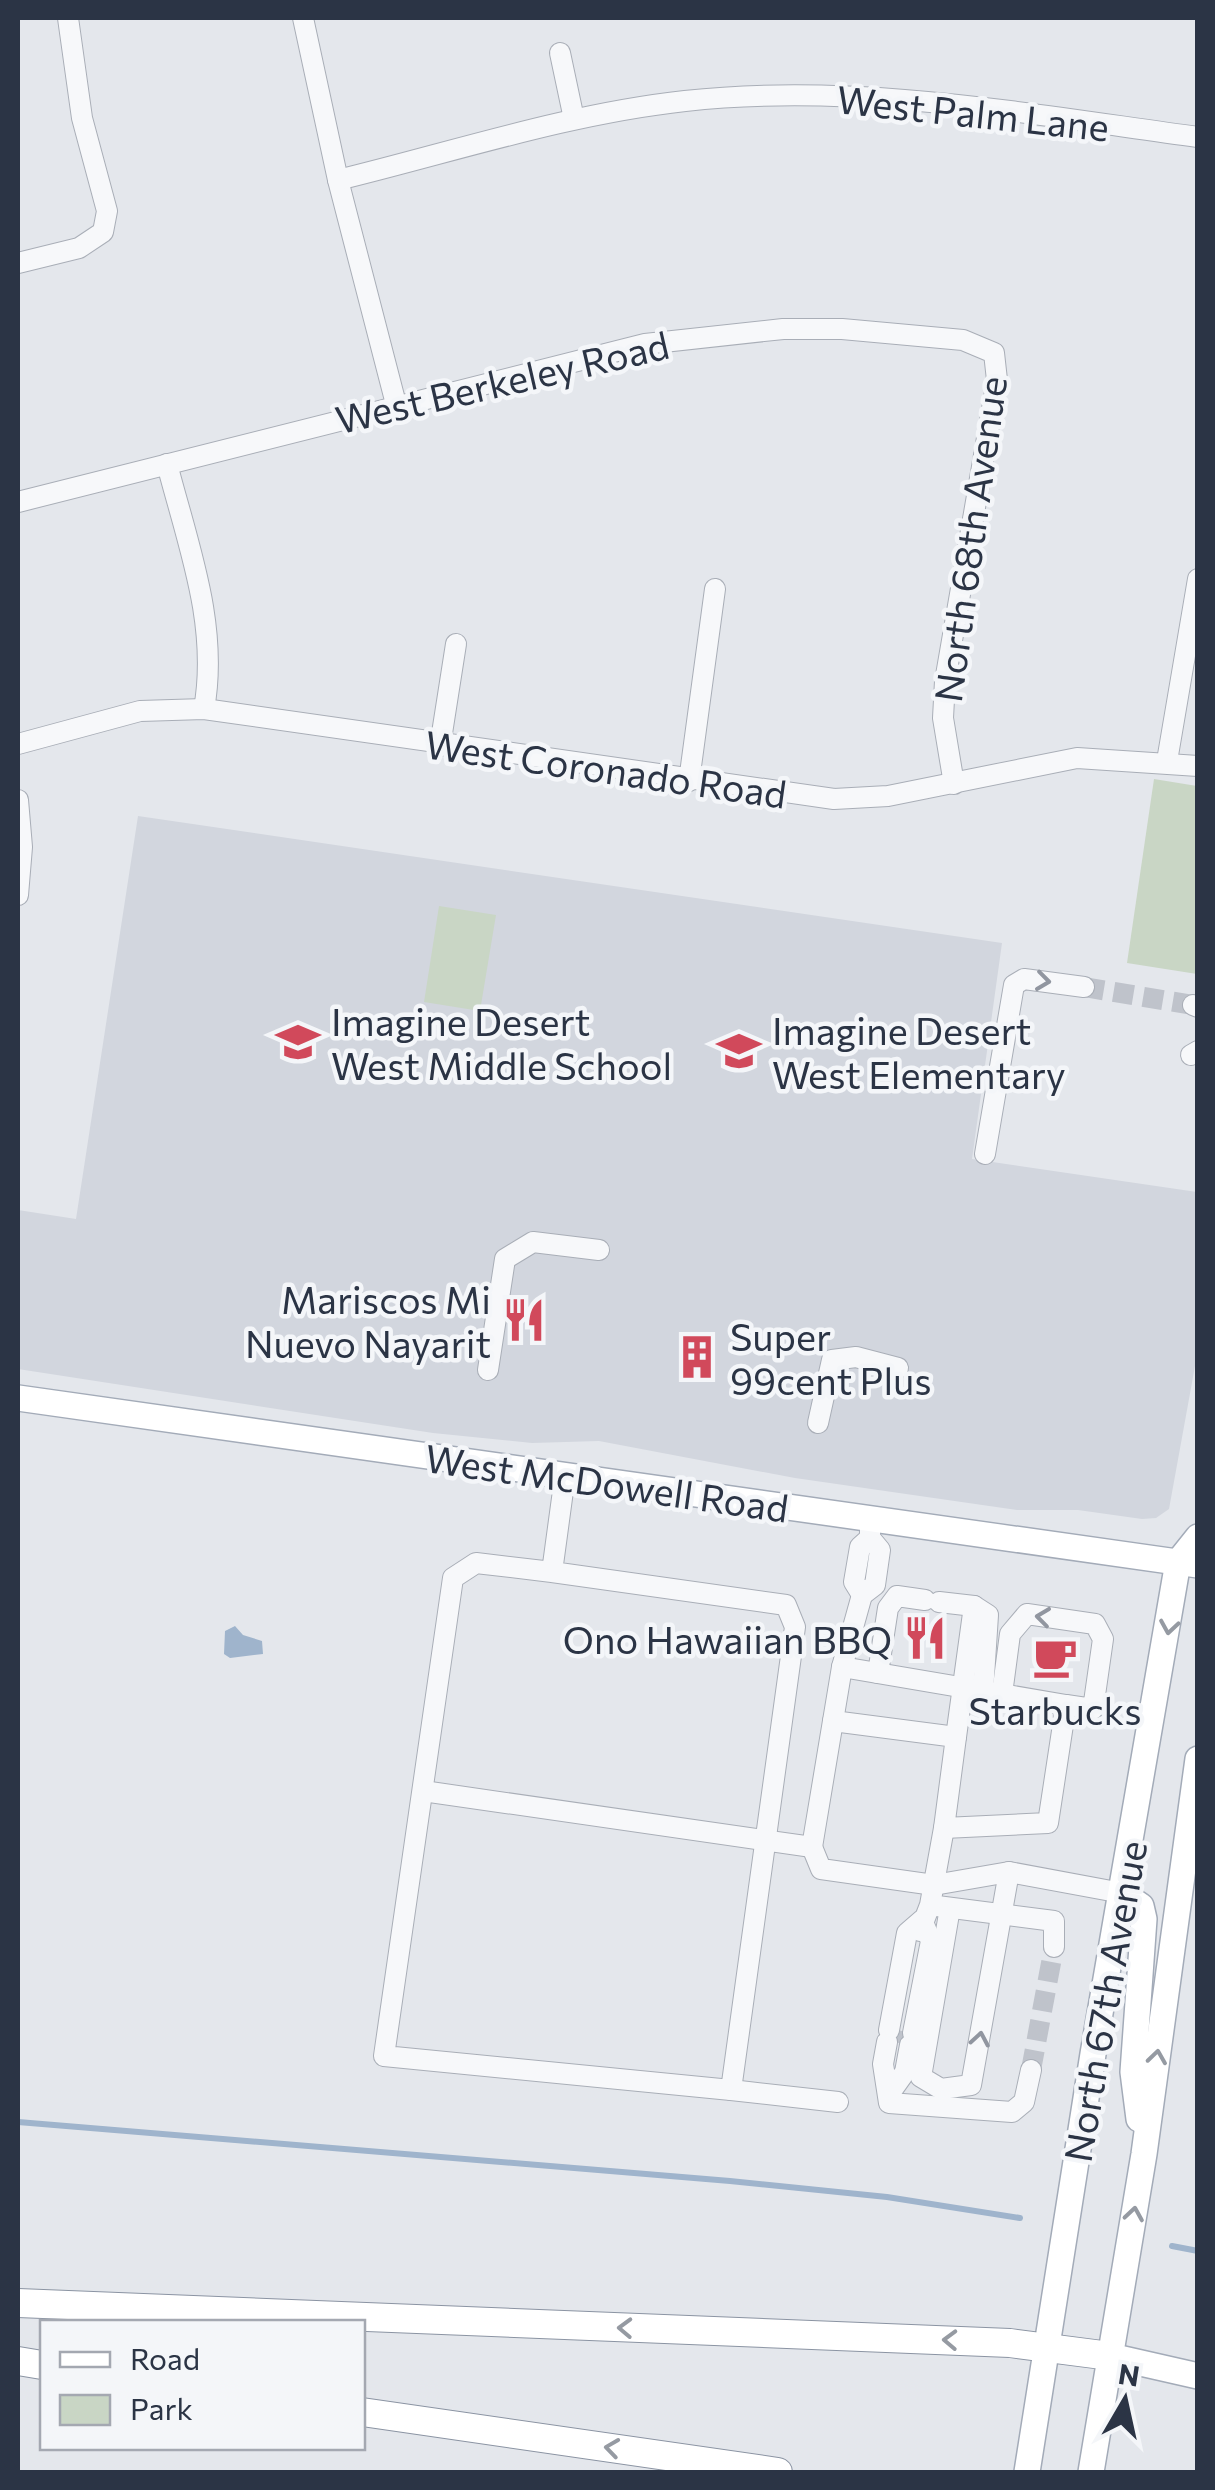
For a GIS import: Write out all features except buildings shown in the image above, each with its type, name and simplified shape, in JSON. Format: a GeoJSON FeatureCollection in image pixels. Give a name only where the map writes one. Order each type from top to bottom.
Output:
{"type":"FeatureCollection","features":[{"type":"Feature","properties":{"kind":"highway"},"geometry":{"type":"LineString","coordinates":[[18,2303],[1047,2346],[1110,2356]]}},
{"type":"Feature","properties":{"kind":"highway"},"geometry":{"type":"LineString","coordinates":[[365,2412],[778,2472]]}},
{"type":"Feature","properties":{"kind":"main road","name":"West McDowell Road"},"geometry":{"type":"LineString","coordinates":[[18,1398],[565,1476],[870,1529],[1188,1564]]}},
{"type":"Feature","properties":{"kind":"main road","name":"North 67th Avenue"},"geometry":{"type":"LineString","coordinates":[[1027,2472],[1122,1893],[1188,1564],[1198,1536]]}},
{"type":"Feature","properties":{"kind":"main road","name":"North 67th Avenue"},"geometry":{"type":"LineString","coordinates":[[1091,2472],[1144,2154],[1198,1758]]}},
{"type":"Feature","properties":{"kind":"main road"},"geometry":{"type":"LineString","coordinates":[[1122,1893],[1141,1906],[1144,1919],[1132,2072],[1144,2154]]}},
{"type":"Feature","properties":{"kind":"main road"},"geometry":{"type":"LineString","coordinates":[[1110,2356],[1198,2376]]}},
{"type":"Feature","properties":{"kind":"street"},"geometry":{"type":"LineString","coordinates":[[18,263],[78,248],[103,232],[106,211],[82,118],[68,18]]}},
{"type":"Feature","properties":{"kind":"street"},"geometry":{"type":"LineString","coordinates":[[303,18],[338,180],[396,404]]}},
{"type":"Feature","properties":{"kind":"street"},"geometry":{"type":"LineString","coordinates":[[560,53],[574,119]]}},
{"type":"Feature","properties":{"kind":"street","name":"West Palm Lane"},"geometry":{"type":"LineString","coordinates":[[338,180],[574,119],[686,100],[907,98],[1198,137]]}},
{"type":"Feature","properties":{"kind":"street","name":"West Berkeley Road"},"geometry":{"type":"LineString","coordinates":[[18,502],[644,344],[783,328],[963,340],[994,353]]}},
{"type":"Feature","properties":{"kind":"street","name":"North 68th Avenue"},"geometry":{"type":"LineString","coordinates":[[954,784],[943,718],[944,681],[997,380],[994,353]]}},
{"type":"Feature","properties":{"kind":"street"},"geometry":{"type":"LineString","coordinates":[[167,464],[208,628],[211,666],[204,709]]}},
{"type":"Feature","properties":{"kind":"street"},"geometry":{"type":"LineString","coordinates":[[1166,761],[1198,579]]}},
{"type":"Feature","properties":{"kind":"street"},"geometry":{"type":"LineString","coordinates":[[689,781],[715,589]]}},
{"type":"Feature","properties":{"kind":"street"},"geometry":{"type":"LineString","coordinates":[[440,746],[456,644]]}},
{"type":"Feature","properties":{"kind":"street","name":"West Coronado Road"},"geometry":{"type":"LineString","coordinates":[[18,744],[140,711],[204,709],[440,746],[834,799],[888,796],[1077,758],[1198,766]]}},
{"type":"Feature","properties":{"kind":"street"},"geometry":{"type":"LineString","coordinates":[[18,800],[22,847],[18,895]]}},
{"type":"Feature","properties":{"kind":"street"},"geometry":{"type":"LineString","coordinates":[[986,1154],[1014,985],[1024,979],[1084,987]]}},
{"type":"Feature","properties":{"kind":"street"},"geometry":{"type":"LineString","coordinates":[[488,1370],[505,1259],[533,1242],[599,1250]]}},
{"type":"Feature","properties":{"kind":"street"},"geometry":{"type":"LineString","coordinates":[[818,1424],[832,1360],[856,1357],[898,1368]]}},
{"type":"Feature","properties":{"kind":"street"},"geometry":{"type":"LineString","coordinates":[[552,1572],[565,1476]]}},
{"type":"Feature","properties":{"kind":"street"},"geometry":{"type":"LineString","coordinates":[[870,1529],[860,1547],[854,1582],[862,1596],[842,1667],[812,1847],[820,1868],[934,1904],[1054,1921],[1054,1948]]}},
{"type":"Feature","properties":{"kind":"street"},"geometry":{"type":"LineString","coordinates":[[731,2090],[795,1627],[786,1606],[476,1563],[454,1578],[384,2056],[838,2102]]}},
{"type":"Feature","properties":{"kind":"street"},"geometry":{"type":"LineString","coordinates":[[878,1673],[888,1608],[896,1596],[974,1606],[983,1691]]}},
{"type":"Feature","properties":{"kind":"street"},"geometry":{"type":"LineString","coordinates":[[842,1667],[878,1673],[983,1691],[1066,1705],[1092,1709],[1103,1639],[1095,1624],[1027,1614],[1010,1634],[983,1691],[956,1736],[934,1904],[921,2078],[941,2089],[972,2086]]}},
{"type":"Feature","properties":{"kind":"street"},"geometry":{"type":"LineString","coordinates":[[944,1828],[1048,1823],[1066,1705]]}},
{"type":"Feature","properties":{"kind":"street"},"geometry":{"type":"LineString","coordinates":[[833,1721],[956,1736]]}},
{"type":"Feature","properties":{"kind":"street"},"geometry":{"type":"LineString","coordinates":[[422,1791],[812,1847]]}},
{"type":"Feature","properties":{"kind":"street"},"geometry":{"type":"LineString","coordinates":[[967,2108],[1009,1872]]}},
{"type":"Feature","properties":{"kind":"street"},"geometry":{"type":"LineString","coordinates":[[934,1904],[1009,1872],[1122,1893]]}},
{"type":"Feature","properties":{"kind":"street"},"geometry":{"type":"LineString","coordinates":[[934,1904],[900,2037],[883,2064],[889,2103],[1012,2112],[1024,2102],[1031,2070]]}},
{"type":"Feature","properties":{"kind":"shaded area"},"geometry":{"type":"Polygon","coordinates":[[[138,816],[1002,943],[972,1159],[1197,1192],[1197,1355],[1169,1509],[1156,1518],[1142,1519],[1078,1510],[1017,1510],[795,1478],[599,1441],[532,1443],[433,1433],[18,1369],[18,1210],[76,1219],[138,816]]]}},
{"type":"Feature","properties":{"kind":"green space"},"geometry":{"type":"Polygon","coordinates":[[[1154,779],[1197,786],[1197,974],[1127,963],[1154,779]]]}},
{"type":"Feature","properties":{"kind":"green space"},"geometry":{"type":"Polygon","coordinates":[[[439,906],[496,915],[480,1011],[424,1002],[439,906]]]}},
{"type":"Feature","properties":{"kind":"water"},"geometry":{"type":"Polygon","coordinates":[[[235,1626],[243,1635],[262,1641],[263,1654],[230,1658],[224,1654],[225,1631],[235,1626]]]}},
{"type":"Feature","properties":{"kind":"waterway"},"geometry":{"type":"LineString","coordinates":[[18,2122],[730,2181],[887,2197],[1020,2218]]}},
{"type":"Feature","properties":{"kind":"waterway"},"geometry":{"type":"LineString","coordinates":[[1172,2246],[1198,2251]]}},
{"type":"Feature","properties":{"kind":"tunnel"},"geometry":{"type":"LineString","coordinates":[[1084,987],[1193,1005]]}},
{"type":"Feature","properties":{"kind":"tunnel"},"geometry":{"type":"LineString","coordinates":[[1031,2070],[1054,1947]]}},
{"type":"Feature","properties":{"kind":"tunnel"},"geometry":{"type":"LineString","coordinates":[[899,2043],[902,2031]]}},
{"type":"Feature","properties":{"kind":"place","name":"Imagine Desert West Middle School"},"geometry":{"type":"Point","coordinates":[298,1042]}},
{"type":"Feature","properties":{"kind":"place","name":"Imagine Desert West Elementary"},"geometry":{"type":"Point","coordinates":[739,1051]}},
{"type":"Feature","properties":{"kind":"place","name":"Mariscos Mi Nuevo Nayarit"},"geometry":{"type":"Point","coordinates":[524,1320]}},
{"type":"Feature","properties":{"kind":"place","name":"Super 99cent Plus"},"geometry":{"type":"Point","coordinates":[697,1357]}},
{"type":"Feature","properties":{"kind":"place","name":"Ono Hawaiian BBQ"},"geometry":{"type":"Point","coordinates":[925,1638]}},
{"type":"Feature","properties":{"kind":"place","name":"Starbucks"},"geometry":{"type":"Point","coordinates":[1055,1657]}}]}
